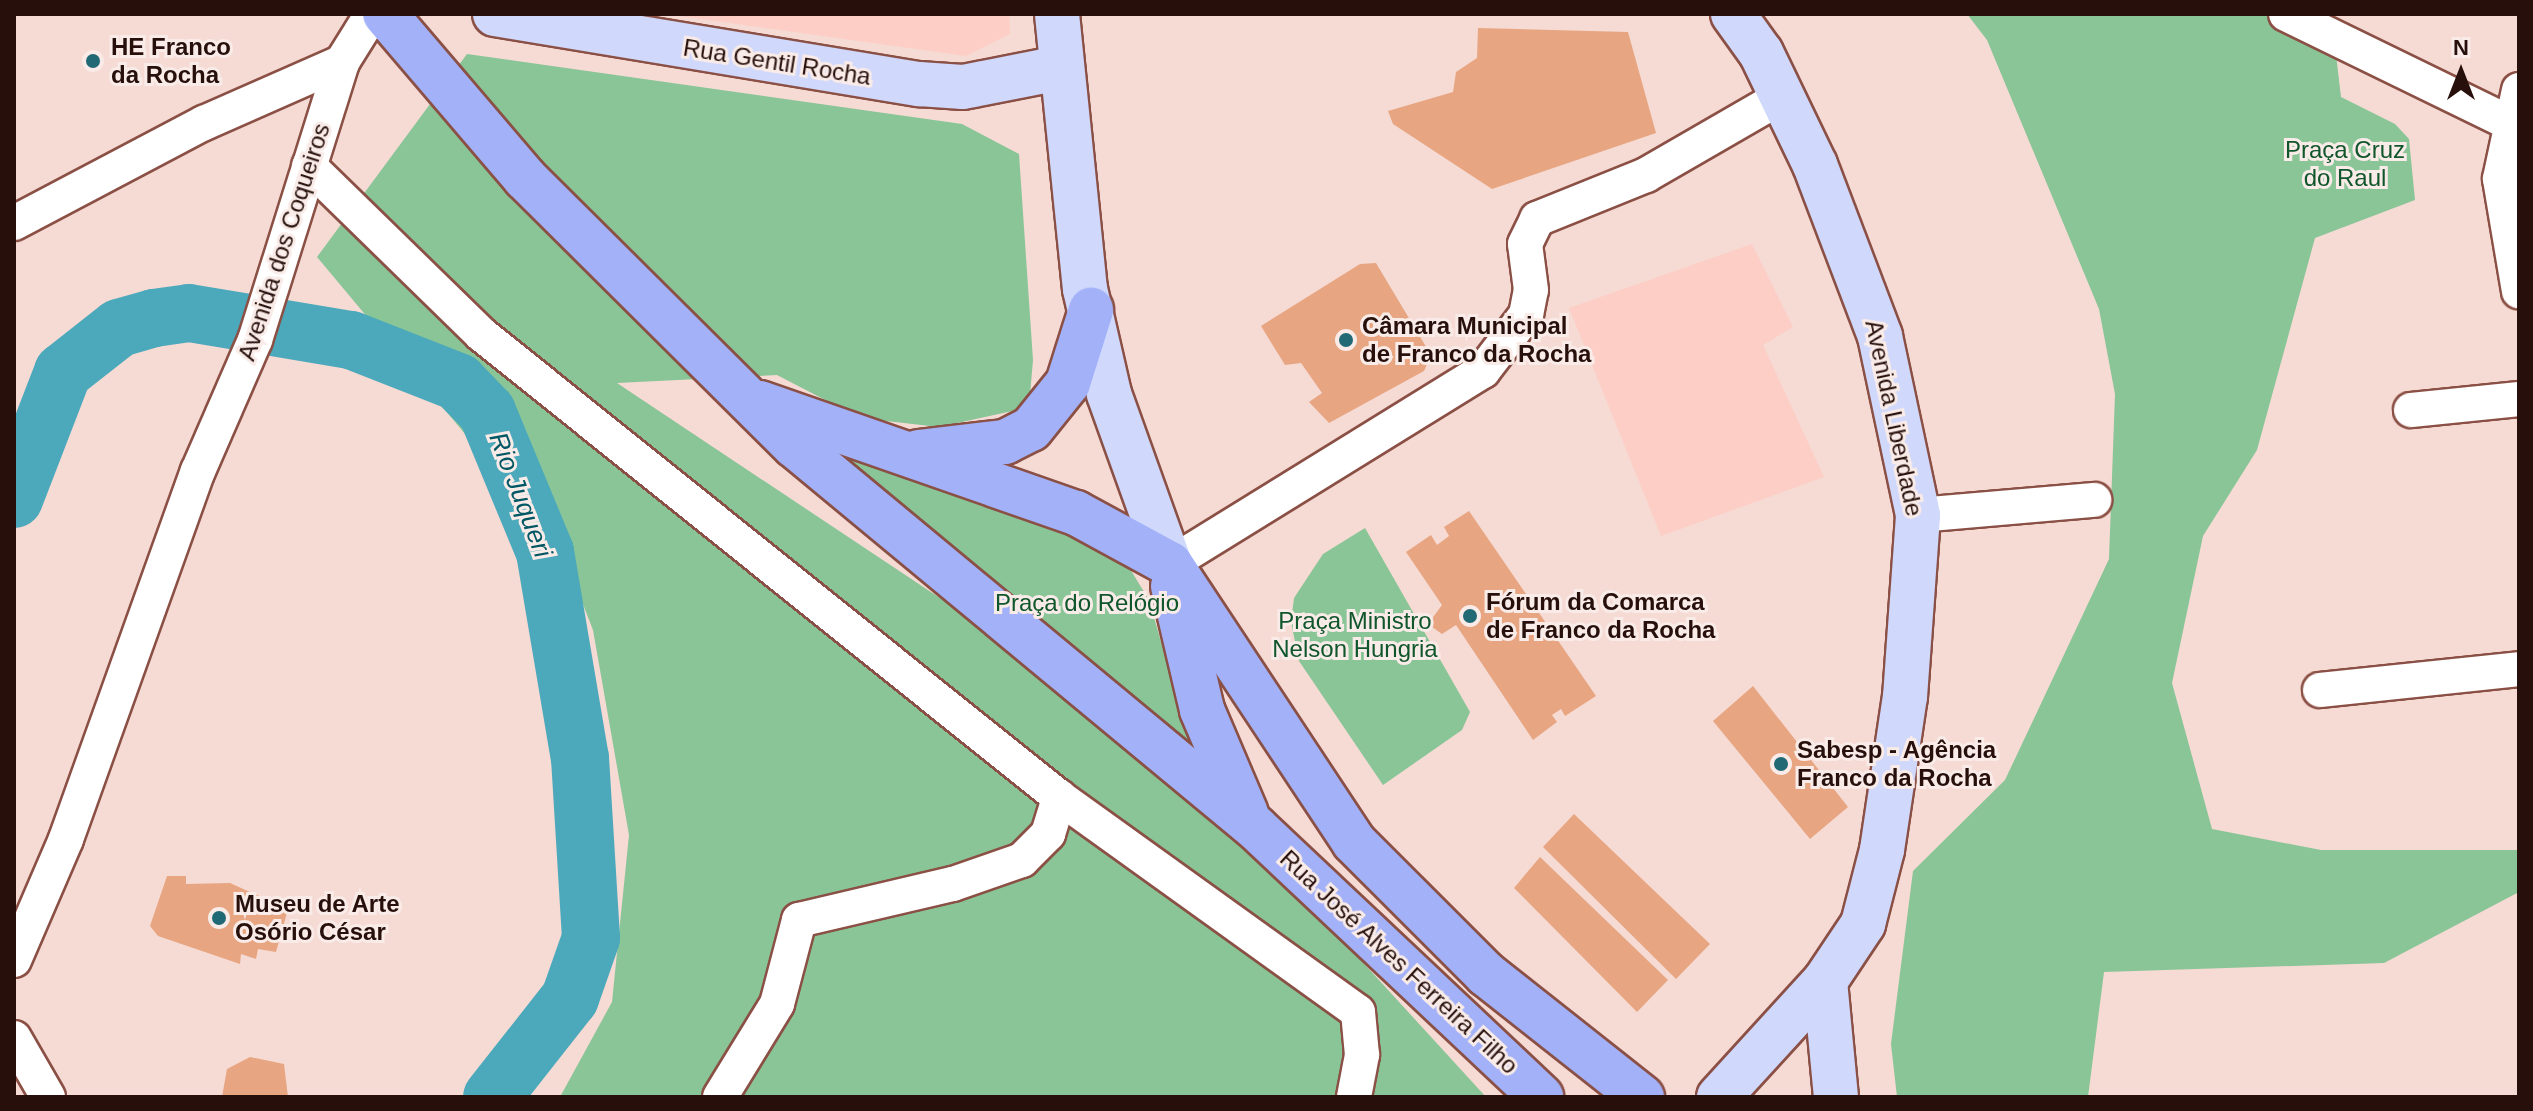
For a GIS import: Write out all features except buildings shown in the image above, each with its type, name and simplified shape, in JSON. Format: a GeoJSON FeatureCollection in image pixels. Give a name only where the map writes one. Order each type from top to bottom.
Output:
{"type":"FeatureCollection","features":[{"type":"Feature","properties":{"kind":"main road"},"geometry":{"type":"LineString","coordinates":[[385,14],[525,178],[831,479],[1256,828]]}},
{"type":"Feature","properties":{"kind":"main road"},"geometry":{"type":"LineString","coordinates":[[901,453],[1005,442],[1031,429],[1068,383],[1091,310]]}},
{"type":"Feature","properties":{"kind":"main road"},"geometry":{"type":"LineString","coordinates":[[754,401],[1076,513],[1170,564],[1202,710],[1231,788],[1256,828]]}},
{"type":"Feature","properties":{"kind":"main road","name":"Rua José Alves Ferreira Filho"},"geometry":{"type":"LineString","coordinates":[[1170,564],[1354,842],[1486,974],[1642,1097]]}},
{"type":"Feature","properties":{"kind":"main road","name":"Rua José Alves Ferreira Filho"},"geometry":{"type":"LineString","coordinates":[[1256,828],[1541,1097]]}},
{"type":"Feature","properties":{"kind":"street","name":"Avenida dos Coqueiros"},"geometry":{"type":"LineString","coordinates":[[14,960],[66,839],[198,471],[230,399],[273,279],[342,62],[372,14]]}},
{"type":"Feature","properties":{"kind":"street","name":"Rua Gentil Rocha"},"geometry":{"type":"LineString","coordinates":[[495,14],[919,84],[963,87],[1060,68]]}},
{"type":"Feature","properties":{"kind":"street","name":"Rua José Alves Ferreira Filho"},"geometry":{"type":"LineString","coordinates":[[1057,14],[1060,68],[1091,310],[1109,394],[1170,564]]}},
{"type":"Feature","properties":{"kind":"street","name":"Avenida Liberdade"},"geometry":{"type":"LineString","coordinates":[[1719,1097],[1825,981],[1863,924],[1882,850],[1905,697],[1918,515],[1880,336],[1783,96],[1733,14]]}},
{"type":"Feature","properties":{"kind":"street"},"geometry":{"type":"LineString","coordinates":[[2286,14],[2513,119]]}},
{"type":"Feature","properties":{"kind":"street"},"geometry":{"type":"LineString","coordinates":[[14,223],[204,123],[342,62]]}},
{"type":"Feature","properties":{"kind":"street"},"geometry":{"type":"LineString","coordinates":[[2519,90],[2500,179],[2519,291]]}},
{"type":"Feature","properties":{"kind":"street"},"geometry":{"type":"LineString","coordinates":[[1170,564],[1483,371],[1526,315],[1531,290],[1525,244],[1537,219],[1646,175],[1783,96]]}},
{"type":"Feature","properties":{"kind":"street"},"geometry":{"type":"LineString","coordinates":[[309,166],[481,334],[1059,797],[1358,1012],[1362,1055],[1354,1097]]}},
{"type":"Feature","properties":{"kind":"street"},"geometry":{"type":"LineString","coordinates":[[2411,410],[2519,399]]}},
{"type":"Feature","properties":{"kind":"street"},"geometry":{"type":"LineString","coordinates":[[1918,515],[2094,500]]}},
{"type":"Feature","properties":{"kind":"street"},"geometry":{"type":"LineString","coordinates":[[2320,690],[2519,669]]}},
{"type":"Feature","properties":{"kind":"street"},"geometry":{"type":"LineString","coordinates":[[720,1097],[777,1004],[799,920],[953,884],[1022,860],[1048,834],[1059,797]]}},
{"type":"Feature","properties":{"kind":"street"},"geometry":{"type":"LineString","coordinates":[[1825,981],[1836,1097]]}},
{"type":"Feature","properties":{"kind":"street"},"geometry":{"type":"LineString","coordinates":[[14,1038],[48,1097]]}},
{"type":"Feature","properties":{"kind":"shaded area"},"geometry":{"type":"Polygon","coordinates":[[[665,14],[1009,14],[1010,34],[966,56],[665,14]]]}},
{"type":"Feature","properties":{"kind":"shaded area"},"geometry":{"type":"Polygon","coordinates":[[[1752,244],[1793,327],[1763,345],[1824,477],[1661,536],[1569,308],[1752,244]]]}},
{"type":"Feature","properties":{"kind":"green space","name":"Praça Cruz do Raul"},"geometry":{"type":"Polygon","coordinates":[[[1967,14],[2306,14],[2335,46],[2341,97],[2395,124],[2409,139],[2415,200],[2315,238],[2257,450],[2203,536],[2172,683],[2212,829],[2321,850],[2519,850],[2519,892],[2384,963],[2104,972],[2088,1097],[1897,1097],[1891,1044],[1913,871],[2005,780],[2109,559],[2115,394],[2099,309],[1987,40],[1967,14]]]}},
{"type":"Feature","properties":{"kind":"green space"},"geometry":{"type":"Polygon","coordinates":[[[467,54],[962,124],[1019,154],[1033,360],[1030,395],[1017,410],[939,427],[860,418],[777,375],[617,383],[1066,682],[1238,826],[1486,1097],[560,1097],[612,1002],[629,835],[593,630],[562,550],[317,257],[467,54]]]}},
{"type":"Feature","properties":{"kind":"green space","name":"Praça do Relógio"},"geometry":{"type":"Polygon","coordinates":[[[839,454],[1043,519],[1127,564],[1149,600],[1193,753],[839,454]]]}},
{"type":"Feature","properties":{"kind":"green space","name":"Praça Ministro Nelson Hungria"},"geometry":{"type":"Polygon","coordinates":[[[1365,528],[1470,712],[1462,730],[1383,785],[1299,661],[1291,622],[1294,598],[1323,554],[1365,528]]]}},
{"type":"Feature","properties":{"kind":"waterway","name":"Rio Juqueri"},"geometry":{"type":"LineString","coordinates":[[14,499],[63,372],[119,328],[154,318],[189,313],[351,340],[458,382],[487,412],[545,552],[580,758],[591,938],[570,998],[492,1097]]}},
{"type":"Feature","properties":{"kind":"place","name":"HE Franco da Rocha"},"geometry":{"type":"Point","coordinates":[93,61]}},
{"type":"Feature","properties":{"kind":"place","name":"Câmara Municipal de Franco da Rocha"},"geometry":{"type":"Point","coordinates":[1346,340]}},
{"type":"Feature","properties":{"kind":"place","name":"Fórum da Comarca de Franco da Rocha"},"geometry":{"type":"Point","coordinates":[1470,616]}},
{"type":"Feature","properties":{"kind":"place","name":"Sabesp - Agência Franco da Rocha"},"geometry":{"type":"Point","coordinates":[1781,764]}},
{"type":"Feature","properties":{"kind":"place","name":"Museu de Arte Osório César"},"geometry":{"type":"Point","coordinates":[219,918]}}]}
